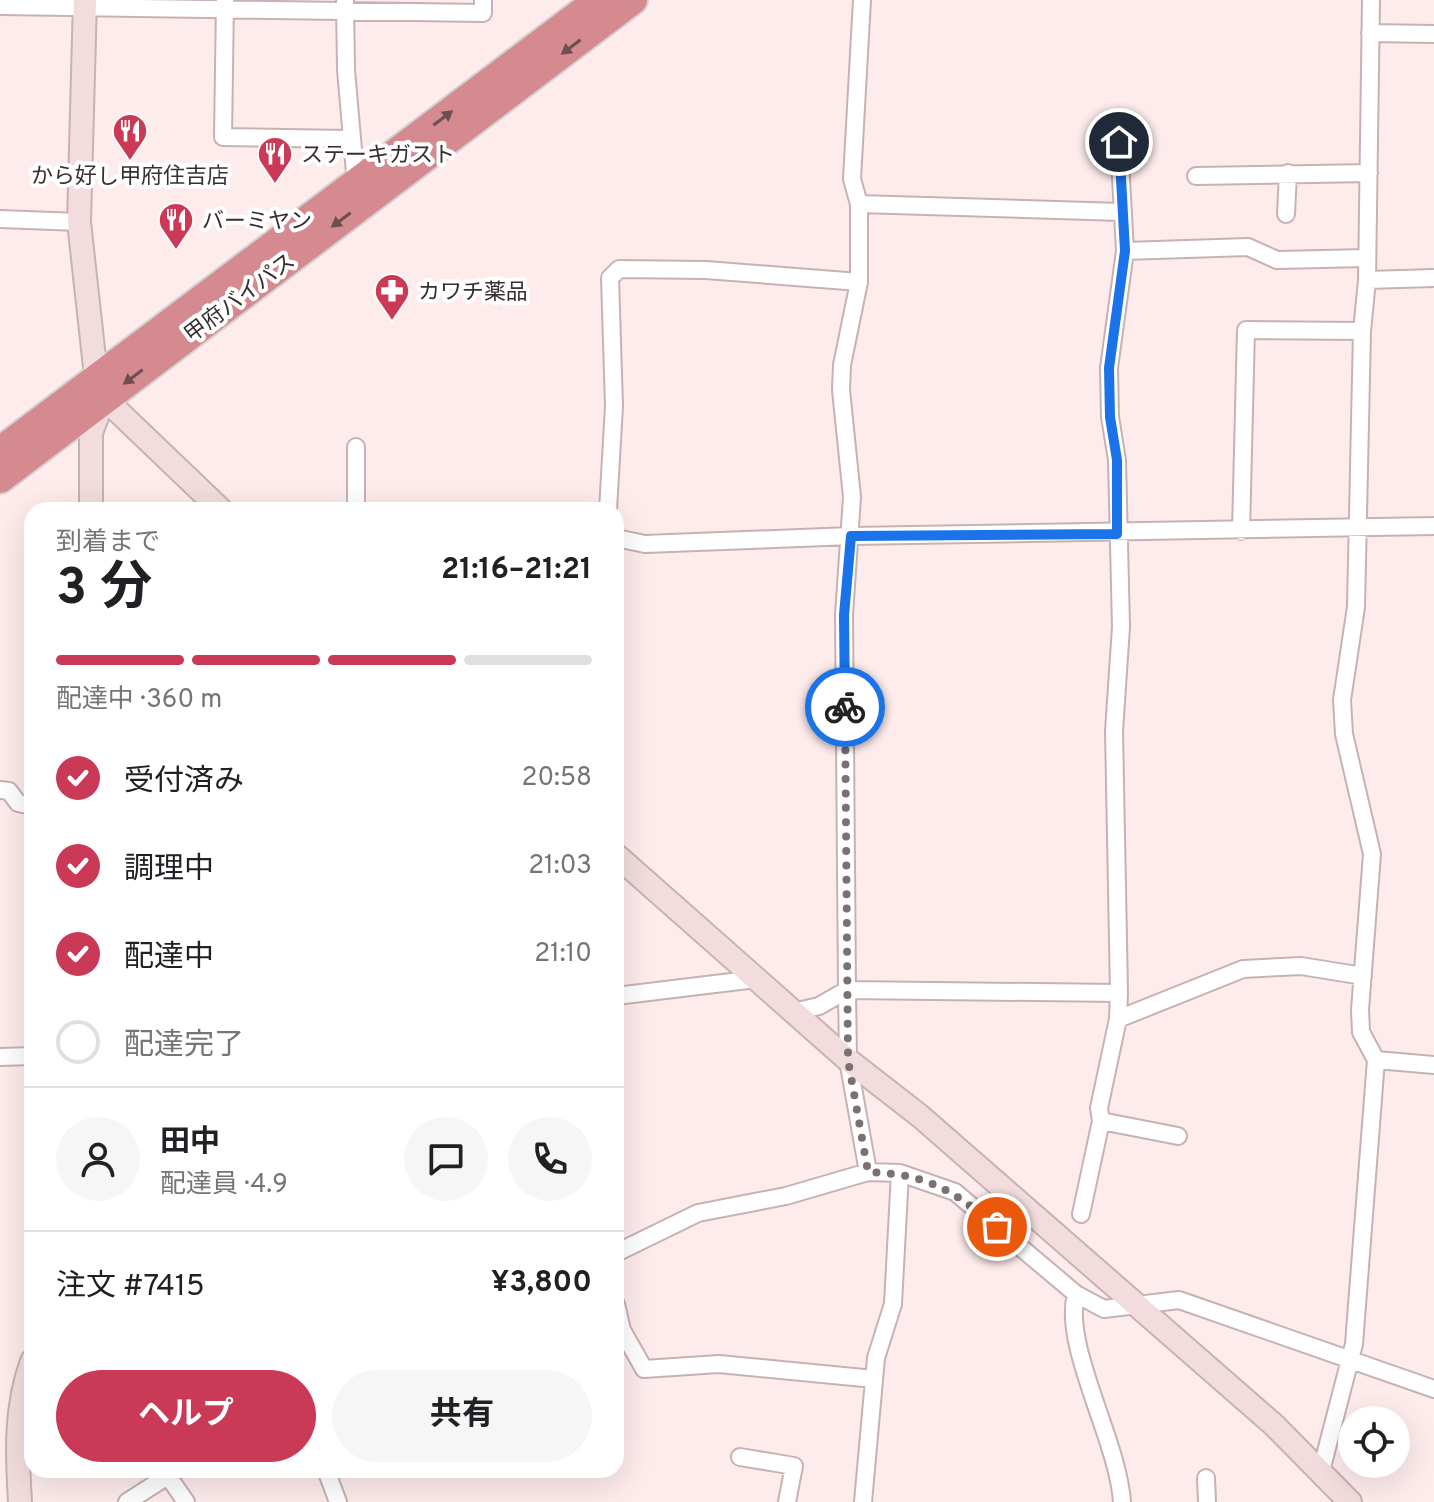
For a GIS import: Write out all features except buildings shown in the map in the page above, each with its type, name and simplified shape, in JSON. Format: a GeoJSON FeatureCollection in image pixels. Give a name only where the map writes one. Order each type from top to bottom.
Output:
{"type":"FeatureCollection","features":[{"type":"Feature","properties":{"kind":"highway","name":"甲府バイパス"},"geometry":{"type":"LineString","coordinates":[[0,479],[100,387],[356,184],[598,0]]}},
{"type":"Feature","properties":{"kind":"highway","name":"甲府バイパス"},"geometry":{"type":"LineString","coordinates":[[0,451],[100,387],[633,0]]}},
{"type":"Feature","properties":{"kind":"main road"},"geometry":{"type":"LineString","coordinates":[[84,3],[79,222],[100,387],[91,433],[91,502]]}},
{"type":"Feature","properties":{"kind":"main road"},"geometry":{"type":"LineString","coordinates":[[100,387],[213,502]]}},
{"type":"Feature","properties":{"kind":"main road"},"geometry":{"type":"LineString","coordinates":[[624,862],[848,1060],[920,1116],[1136,1308],[1274,1425],[1329,1486],[1350,1502]]}},
{"type":"Feature","properties":{"kind":"main road"},"geometry":{"type":"LineString","coordinates":[[20,1502],[17,1437],[24,1383]]}},
{"type":"Feature","properties":{"kind":"street"},"geometry":{"type":"LineString","coordinates":[[0,6],[84,3],[345,5],[483,13],[483,0]]}},
{"type":"Feature","properties":{"kind":"street"},"geometry":{"type":"LineString","coordinates":[[862,0],[852,179],[859,204],[859,282],[841,390],[850,444],[851,536],[844,615],[848,1060],[868,1172]]}},
{"type":"Feature","properties":{"kind":"street"},"geometry":{"type":"LineString","coordinates":[[1329,1486],[1355,1329],[1376,1060],[1361,1032],[1372,854],[1344,734],[1342,700],[1356,607],[1362,331],[1367,280],[1371,0]]}},
{"type":"Feature","properties":{"kind":"street"},"geometry":{"type":"LineString","coordinates":[[224,4],[223,137],[350,139]]}},
{"type":"Feature","properties":{"kind":"street"},"geometry":{"type":"LineString","coordinates":[[345,5],[350,139],[356,184]]}},
{"type":"Feature","properties":{"kind":"street"},"geometry":{"type":"LineString","coordinates":[[1370,33],[1434,34]]}},
{"type":"Feature","properties":{"kind":"street"},"geometry":{"type":"LineString","coordinates":[[1081,1214],[1101,1121],[1099,1108],[1118,1019],[1119,993],[1114,731],[1121,665],[1117,460],[1110,417],[1109,368],[1125,251],[1119,142]]}},
{"type":"Feature","properties":{"kind":"street"},"geometry":{"type":"LineString","coordinates":[[1286,214],[1288,173]]}},
{"type":"Feature","properties":{"kind":"street"},"geometry":{"type":"LineString","coordinates":[[1196,176],[1369,173]]}},
{"type":"Feature","properties":{"kind":"street"},"geometry":{"type":"LineString","coordinates":[[859,204],[1121,212]]}},
{"type":"Feature","properties":{"kind":"street"},"geometry":{"type":"LineString","coordinates":[[0,219],[79,222]]}},
{"type":"Feature","properties":{"kind":"street"},"geometry":{"type":"LineString","coordinates":[[1125,251],[1248,247],[1277,260],[1367,258]]}},
{"type":"Feature","properties":{"kind":"street"},"geometry":{"type":"LineString","coordinates":[[608,502],[614,406],[610,278],[619,269],[706,270],[859,282]]}},
{"type":"Feature","properties":{"kind":"street"},"geometry":{"type":"LineString","coordinates":[[1367,280],[1434,278]]}},
{"type":"Feature","properties":{"kind":"street"},"geometry":{"type":"LineString","coordinates":[[1241,531],[1246,330],[1362,331]]}},
{"type":"Feature","properties":{"kind":"street"},"geometry":{"type":"LineString","coordinates":[[356,447],[356,502]]}},
{"type":"Feature","properties":{"kind":"street"},"geometry":{"type":"LineString","coordinates":[[624,540],[645,544],[851,536],[1117,534],[1434,526]]}},
{"type":"Feature","properties":{"kind":"street"},"geometry":{"type":"LineString","coordinates":[[0,790],[9,791],[18,803],[24,804]]}},
{"type":"Feature","properties":{"kind":"street"},"geometry":{"type":"LineString","coordinates":[[1118,1019],[1243,969],[1301,966],[1363,976]]}},
{"type":"Feature","properties":{"kind":"street"},"geometry":{"type":"LineString","coordinates":[[624,995],[756,979]]}},
{"type":"Feature","properties":{"kind":"street"},"geometry":{"type":"LineString","coordinates":[[793,1012],[819,1006],[847,990],[1119,993]]}},
{"type":"Feature","properties":{"kind":"street"},"geometry":{"type":"LineString","coordinates":[[0,1057],[24,1056]]}},
{"type":"Feature","properties":{"kind":"street"},"geometry":{"type":"LineString","coordinates":[[1376,1060],[1396,1065],[1434,1065]]}},
{"type":"Feature","properties":{"kind":"street"},"geometry":{"type":"LineString","coordinates":[[1101,1121],[1178,1136]]}},
{"type":"Feature","properties":{"kind":"street"},"geometry":{"type":"LineString","coordinates":[[624,1249],[698,1213],[786,1196],[868,1172],[900,1173],[955,1192],[1076,1294],[1104,1309],[1136,1308],[1179,1300],[1434,1389]]}},
{"type":"Feature","properties":{"kind":"street"},"geometry":{"type":"LineString","coordinates":[[863,1502],[876,1358],[893,1304],[900,1173]]}},
{"type":"Feature","properties":{"kind":"street"},"geometry":{"type":"LineString","coordinates":[[1076,1294],[1073,1328],[1113,1451],[1122,1502]]}},
{"type":"Feature","properties":{"kind":"street"},"geometry":{"type":"LineString","coordinates":[[624,1334],[644,1369],[719,1364],[874,1379]]}},
{"type":"Feature","properties":{"kind":"street"},"geometry":{"type":"LineString","coordinates":[[740,1457],[794,1466],[787,1502]]}},
{"type":"Feature","properties":{"kind":"street"},"geometry":{"type":"LineString","coordinates":[[127,1502],[165,1478]]}},
{"type":"Feature","properties":{"kind":"street"},"geometry":{"type":"LineString","coordinates":[[175,1478],[186,1502]]}},
{"type":"Feature","properties":{"kind":"street"},"geometry":{"type":"LineString","coordinates":[[329,1478],[338,1502]]}},
{"type":"Feature","properties":{"kind":"street"},"geometry":{"type":"LineString","coordinates":[[1206,1478],[1207,1502]]}},
{"type":"Feature","properties":{"kind":"way so far"},"geometry":{"type":"LineString","coordinates":[[845,707],[848,1060],[868,1172],[900,1173],[929,1180],[955,1192],[997,1227]]}},
{"type":"Feature","properties":{"kind":"place","name":"から好し甲府住吉店"},"geometry":{"type":"Point","coordinates":[130,162]}},
{"type":"Feature","properties":{"kind":"place","name":"ステーキガスト"},"geometry":{"type":"Point","coordinates":[275,185]}},
{"type":"Feature","properties":{"kind":"place","name":"バーミヤン"},"geometry":{"type":"Point","coordinates":[176,251]}},
{"type":"Feature","properties":{"kind":"place","name":"カワチ薬品"},"geometry":{"type":"Point","coordinates":[392,322]}},
{"type":"Feature","properties":{"kind":"route"},"geometry":{"type":"LineString","coordinates":[[845,707],[844,615],[851,536],[1117,534],[1117,460],[1110,417],[1109,368],[1125,251],[1119,142]]}}]}
